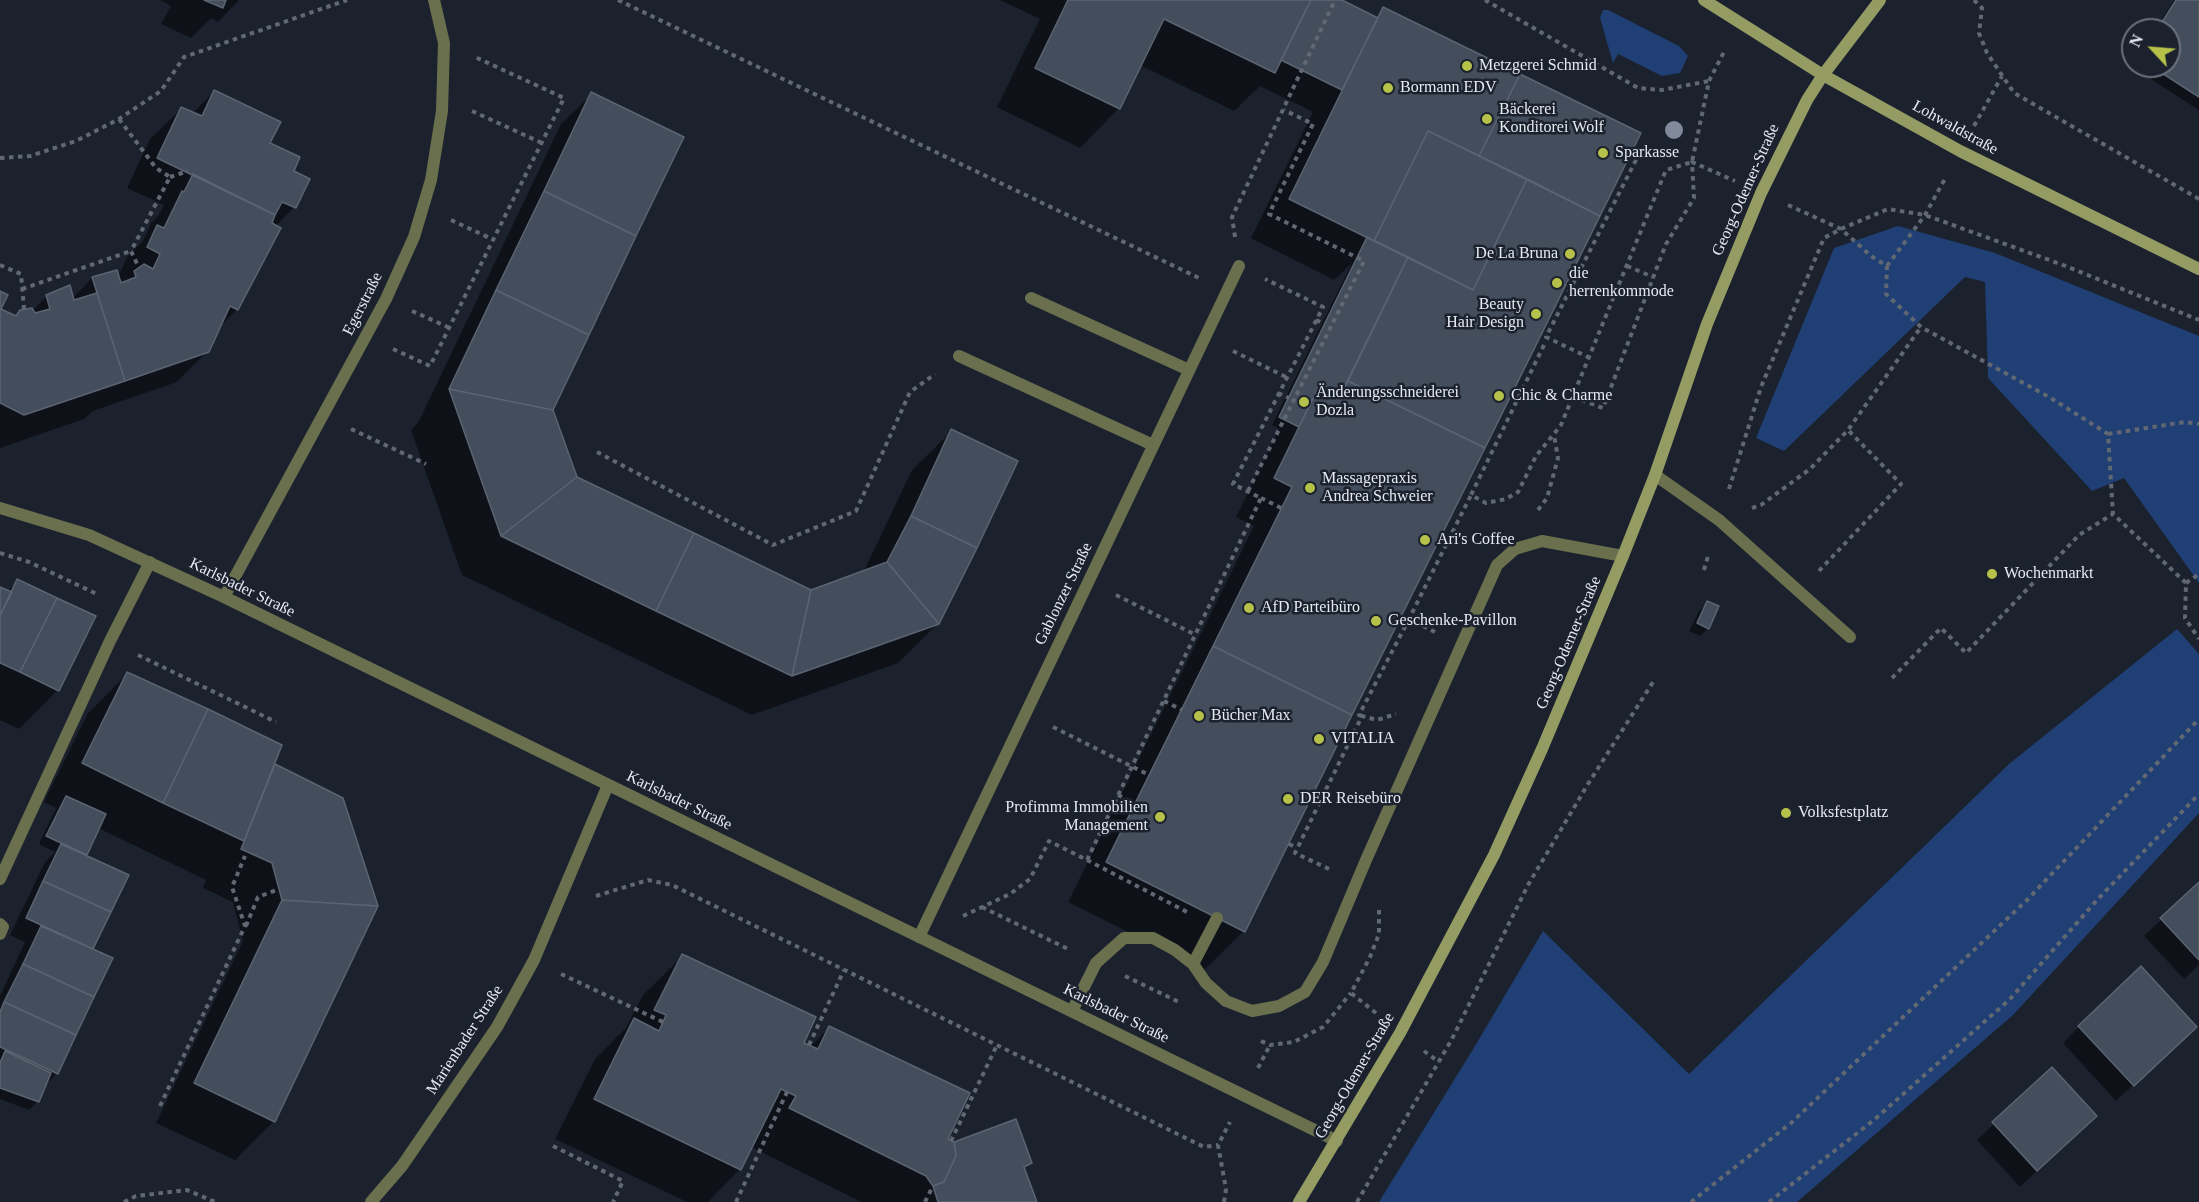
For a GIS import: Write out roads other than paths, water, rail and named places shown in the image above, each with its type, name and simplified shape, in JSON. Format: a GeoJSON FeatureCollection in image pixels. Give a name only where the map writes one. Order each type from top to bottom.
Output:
{"type":"FeatureCollection","features":[{"type":"Feature","properties":{"kind":"street","name":"Egerstraße"},"geometry":{"type":"LineString","coordinates":[[224,597],[366,336],[414,237],[431,180],[442,111],[444,43],[434,0]]}},
{"type":"Feature","properties":{"kind":"street","name":"Lohwaldstraße"},"geometry":{"type":"LineString","coordinates":[[1704,0],[1823,75],[1981,162],[2199,269]]}},
{"type":"Feature","properties":{"kind":"street","name":"Georg-Odemer-Straße"},"geometry":{"type":"LineString","coordinates":[[1299,1202],[1401,1033],[1494,855],[1542,749],[1623,556],[1655,475],[1707,324],[1761,193],[1788,135],[1823,75],[1880,0]]}},
{"type":"Feature","properties":{"kind":"street","name":"Gablonzer Straße"},"geometry":{"type":"LineString","coordinates":[[919,937],[1239,266]]}},
{"type":"Feature","properties":{"kind":"street"},"geometry":{"type":"LineString","coordinates":[[1031,298],[1189,370]]}},
{"type":"Feature","properties":{"kind":"street"},"geometry":{"type":"LineString","coordinates":[[959,356],[1153,445]]}},
{"type":"Feature","properties":{"kind":"street"},"geometry":{"type":"LineString","coordinates":[[1655,475],[1719,520],[1850,637]]}},
{"type":"Feature","properties":{"kind":"street","name":"Karlsbader Straße"},"geometry":{"type":"LineString","coordinates":[[0,508],[89,535],[224,597],[1337,1141]]}},
{"type":"Feature","properties":{"kind":"street"},"geometry":{"type":"LineString","coordinates":[[1072,1011],[1096,963],[1124,938],[1153,938],[1175,950],[1193,963],[1206,983],[1226,1001],[1252,1011],[1279,1006],[1305,992],[1323,962],[1356,882],[1497,566],[1515,549],[1542,541],[1623,556]]}},
{"type":"Feature","properties":{"kind":"street"},"geometry":{"type":"LineString","coordinates":[[0,879],[110,641],[150,562]]}},
{"type":"Feature","properties":{"kind":"street","name":"Marienbader Straße"},"geometry":{"type":"LineString","coordinates":[[371,1202],[402,1166],[497,1028],[534,960],[608,785]]}},
{"type":"Feature","properties":{"kind":"street"},"geometry":{"type":"LineString","coordinates":[[1193,963],[1218,918]]}},
{"type":"Feature","properties":{"kind":"street"},"geometry":{"type":"LineString","coordinates":[[0,924],[3,927],[0,934]]}},
{"type":"Feature","properties":{"kind":"place","name":"Metzgerei Schmid"},"geometry":{"type":"Point","coordinates":[1467,66]}},
{"type":"Feature","properties":{"kind":"place","name":"Bormann EDV"},"geometry":{"type":"Point","coordinates":[1388,88]}},
{"type":"Feature","properties":{"kind":"place","name":"Bäckerei Konditorei Wolf"},"geometry":{"type":"Point","coordinates":[1487,119]}},
{"type":"Feature","properties":{"kind":"place","name":"Sparkasse"},"geometry":{"type":"Point","coordinates":[1603,153]}},
{"type":"Feature","properties":{"kind":"place","name":"De La Bruna"},"geometry":{"type":"Point","coordinates":[1570,254]}},
{"type":"Feature","properties":{"kind":"place","name":"die herrenkommode"},"geometry":{"type":"Point","coordinates":[1557,283]}},
{"type":"Feature","properties":{"kind":"place","name":"Beauty Hair Design"},"geometry":{"type":"Point","coordinates":[1536,314]}},
{"type":"Feature","properties":{"kind":"place","name":"Chic & Charme"},"geometry":{"type":"Point","coordinates":[1499,396]}},
{"type":"Feature","properties":{"kind":"place","name":"Änderungsschneiderei Dozla"},"geometry":{"type":"Point","coordinates":[1304,402]}},
{"type":"Feature","properties":{"kind":"place","name":"Massagepraxis Andrea Schweier"},"geometry":{"type":"Point","coordinates":[1310,488]}},
{"type":"Feature","properties":{"kind":"place","name":"Ari's Coffee"},"geometry":{"type":"Point","coordinates":[1425,540]}},
{"type":"Feature","properties":{"kind":"place","name":"Wochenmarkt"},"geometry":{"type":"Point","coordinates":[1992,574]}},
{"type":"Feature","properties":{"kind":"place","name":"AfD Parteibüro"},"geometry":{"type":"Point","coordinates":[1249,608]}},
{"type":"Feature","properties":{"kind":"place","name":"Geschenke-Pavillon"},"geometry":{"type":"Point","coordinates":[1376,621]}},
{"type":"Feature","properties":{"kind":"place","name":"Bücher Max"},"geometry":{"type":"Point","coordinates":[1199,716]}},
{"type":"Feature","properties":{"kind":"place","name":"VITALIA"},"geometry":{"type":"Point","coordinates":[1319,739]}},
{"type":"Feature","properties":{"kind":"place","name":"DER Reisebüro"},"geometry":{"type":"Point","coordinates":[1288,799]}},
{"type":"Feature","properties":{"kind":"place","name":"Volksfestplatz"},"geometry":{"type":"Point","coordinates":[1786,813]}},
{"type":"Feature","properties":{"kind":"place","name":"Profimma Immobilien Management"},"geometry":{"type":"Point","coordinates":[1160,817]}}]}
